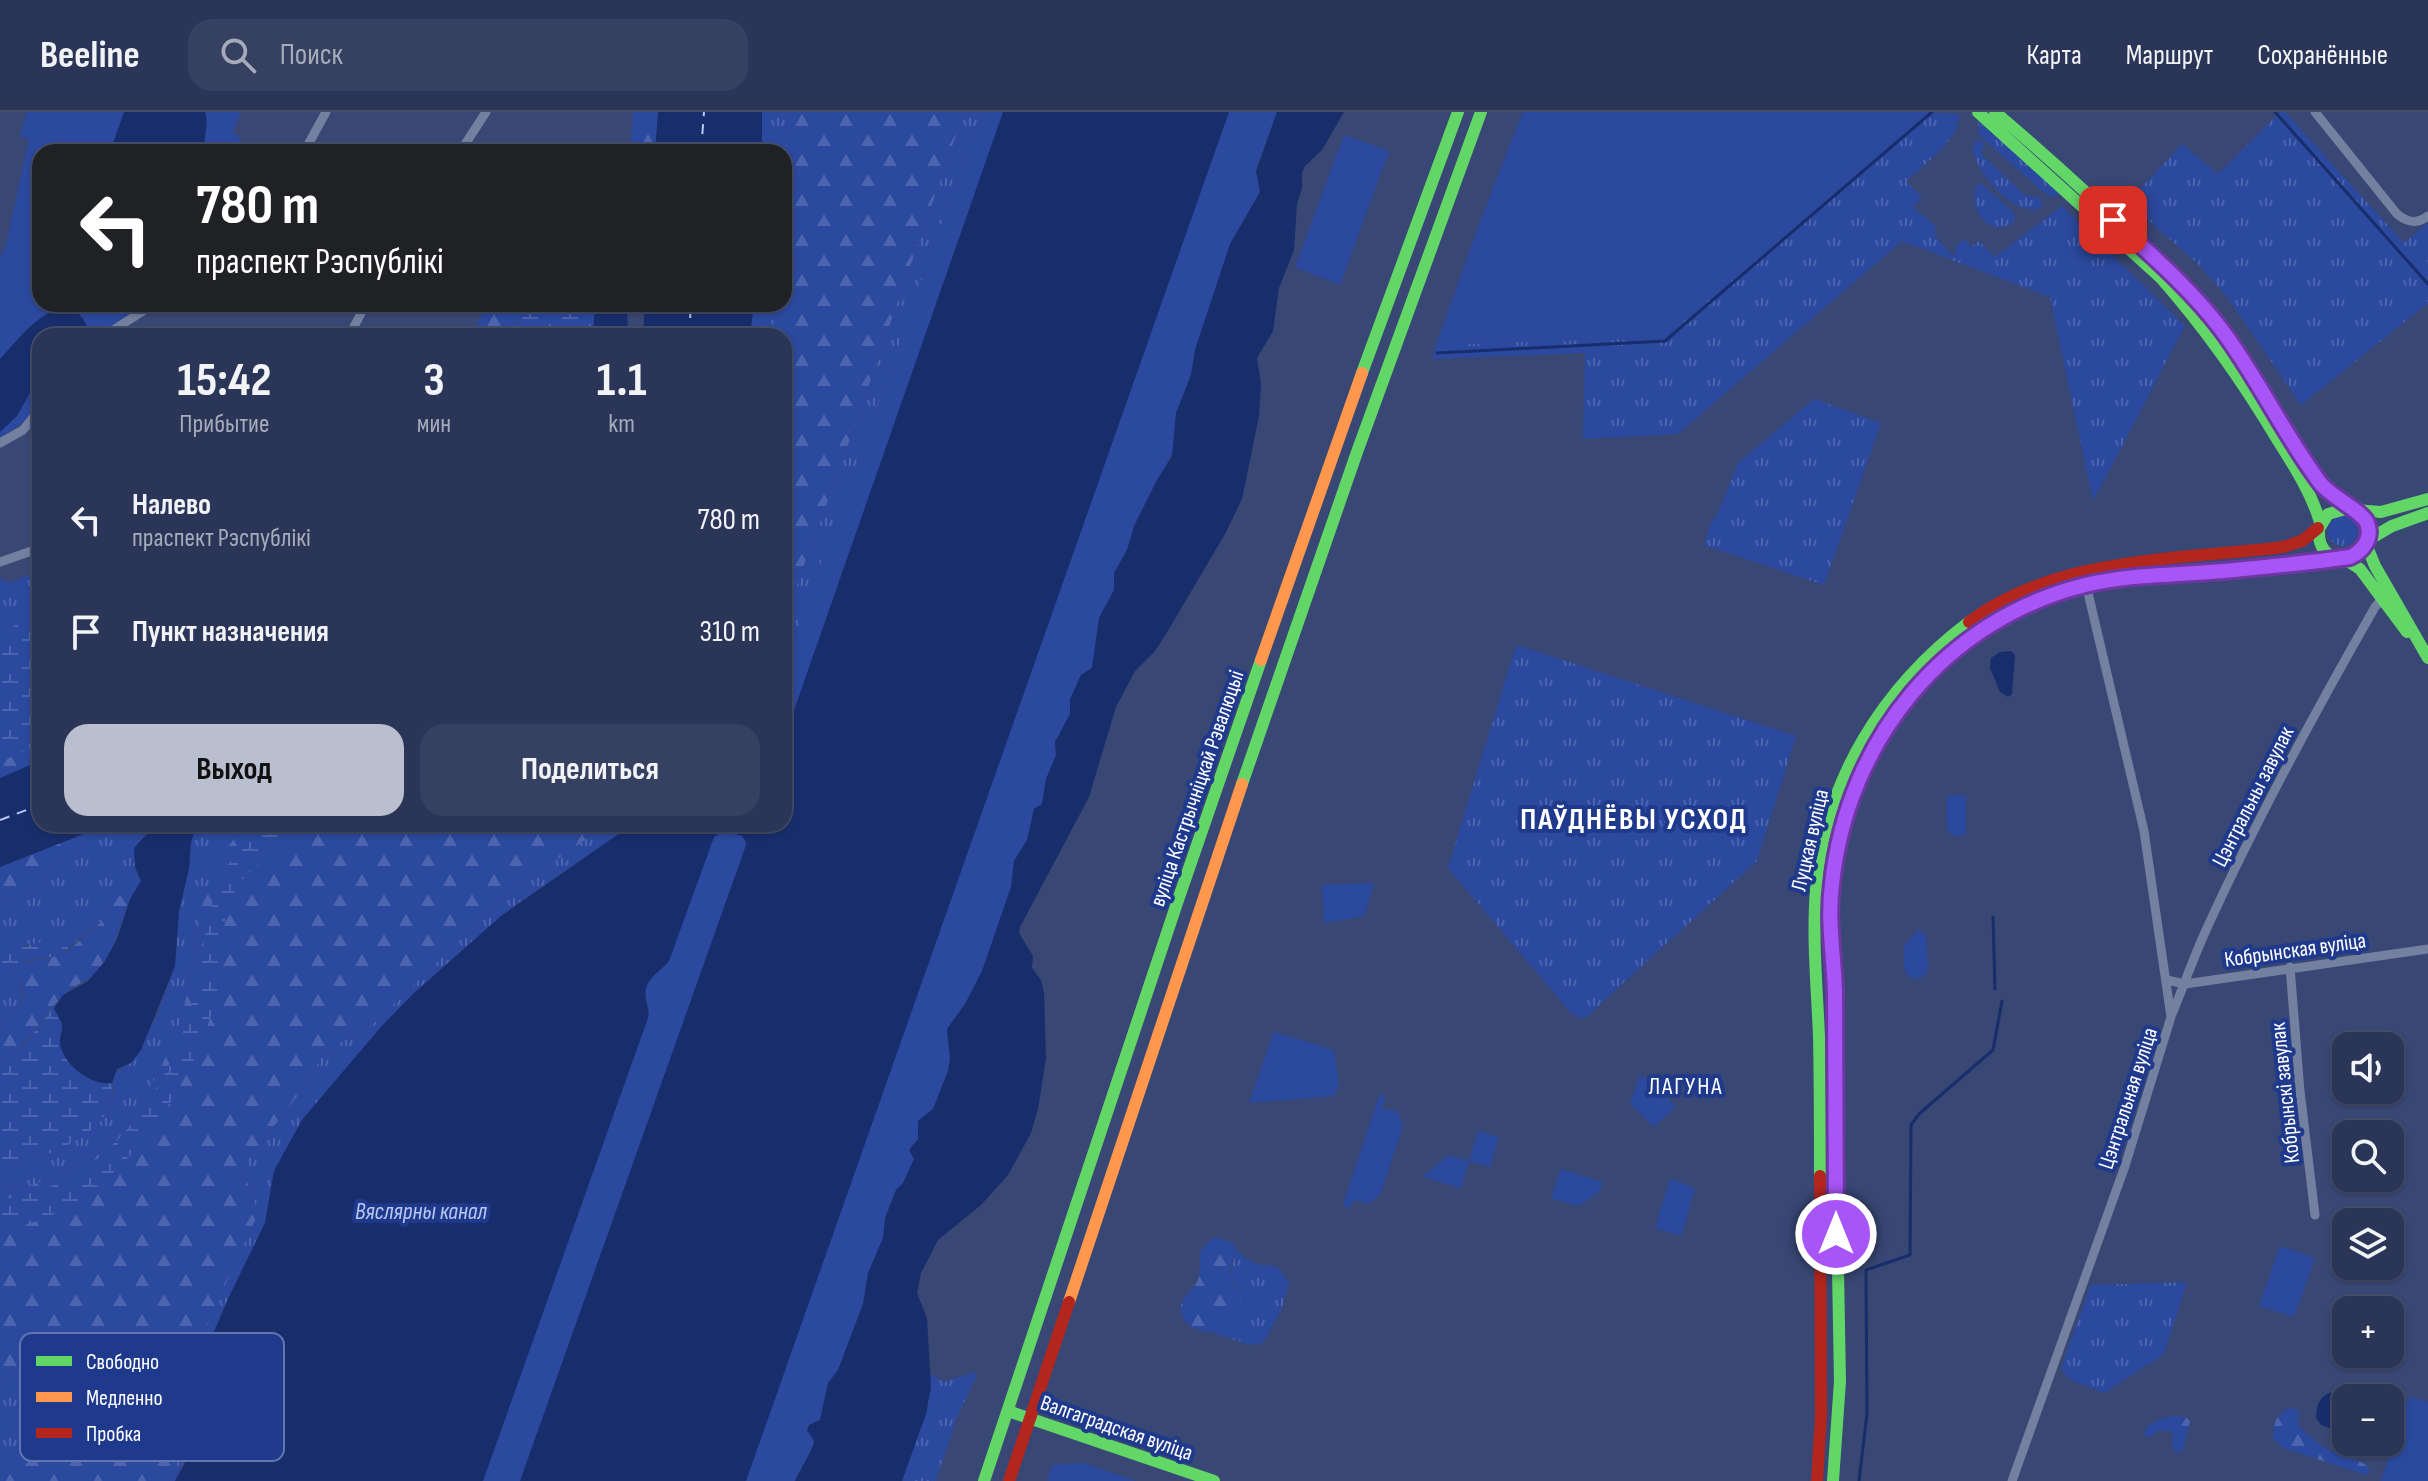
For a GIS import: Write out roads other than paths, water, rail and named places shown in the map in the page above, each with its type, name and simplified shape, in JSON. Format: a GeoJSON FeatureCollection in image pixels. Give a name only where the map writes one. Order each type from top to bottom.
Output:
{"type":"FeatureCollection","features":[{"type":"Feature","properties":{"kind":"main road","name":"вуліца Кастрычніцкай Рэвалюцыі"},"geometry":{"type":"LineString","coordinates":[[984,1481],[1123,1065],[1349,409],[1458,112]]}},
{"type":"Feature","properties":{"kind":"main road","name":"вуліца Кастрычніцкай Рэвалюцыі"},"geometry":{"type":"LineString","coordinates":[[1009,1481],[1144,1072],[1370,417],[1481,112]]}},
{"type":"Feature","properties":{"kind":"main road"},"geometry":{"type":"LineString","coordinates":[[1978,112],[2161,278],[2182,301],[2210,335],[2270,427],[2315,504],[2318,536],[2325,551],[2360,569],[2427,656]]}},
{"type":"Feature","properties":{"kind":"main road"},"geometry":{"type":"LineString","coordinates":[[1995,112],[2192,295],[2222,331],[2307,464],[2329,493],[2367,523],[2367,542],[2375,566],[2427,656]]}},
{"type":"Feature","properties":{"kind":"main road"},"geometry":{"type":"LineString","coordinates":[[1364,368],[1385,375]]}},
{"type":"Feature","properties":{"kind":"main road"},"geometry":{"type":"LineString","coordinates":[[1349,409],[1370,417]]}},
{"type":"Feature","properties":{"kind":"main road"},"geometry":{"type":"LineString","coordinates":[[2319,525],[2332,510],[2381,512],[2428,499]]}},
{"type":"Feature","properties":{"kind":"main road"},"geometry":{"type":"LineString","coordinates":[[2341,558],[2357,554],[2367,542],[2392,526],[2428,513]]}},
{"type":"Feature","properties":{"kind":"main road","name":"Луцкая вуліца"},"geometry":{"type":"LineString","coordinates":[[1833,1481],[1840,1381],[1831,884],[1845,816],[1861,774],[1894,714],[1924,679],[1962,645],[2023,608],[2104,567],[2283,547],[2302,541],[2319,525]]}},
{"type":"Feature","properties":{"kind":"main road","name":"Луцкая вуліца"},"geometry":{"type":"LineString","coordinates":[[1817,1481],[1822,1325],[1814,918],[1816,882],[1844,777],[1881,708],[1938,646],[1976,618],[2014,597],[2085,578],[2156,575],[2341,558]]}},
{"type":"Feature","properties":{"kind":"main road"},"geometry":{"type":"LineString","coordinates":[[1817,977],[1834,977]]}},
{"type":"Feature","properties":{"kind":"main road"},"geometry":{"type":"LineString","coordinates":[[1142,1010],[1163,1017]]}},
{"type":"Feature","properties":{"kind":"main road"},"geometry":{"type":"LineString","coordinates":[[1123,1065],[1144,1072]]}},
{"type":"Feature","properties":{"kind":"main road"},"geometry":{"type":"LineString","coordinates":[[1822,1325],[1838,1325]]}},
{"type":"Feature","properties":{"kind":"main road","name":"Валгаградская вуліца"},"geometry":{"type":"LineString","coordinates":[[1008,1411],[1214,1481]]}},
{"type":"Feature","properties":{"kind":"street"},"geometry":{"type":"LineString","coordinates":[[308,144],[326,112]]}},
{"type":"Feature","properties":{"kind":"street"},"geometry":{"type":"LineString","coordinates":[[465,144],[486,112]]}},
{"type":"Feature","properties":{"kind":"street"},"geometry":{"type":"LineString","coordinates":[[2315,112],[2397,214],[2411,222],[2428,216]]}},
{"type":"Feature","properties":{"kind":"street"},"geometry":{"type":"LineString","coordinates":[[116,328],[142,312]]}},
{"type":"Feature","properties":{"kind":"street"},"geometry":{"type":"LineString","coordinates":[[0,443],[23,430],[32,419]]}},
{"type":"Feature","properties":{"kind":"street"},"geometry":{"type":"LineString","coordinates":[[0,562],[32,551]]}},
{"type":"Feature","properties":{"kind":"street","name":"Цэнтральная вуліца"},"geometry":{"type":"LineString","coordinates":[[2012,1481],[2120,1180],[2171,1017],[2144,831],[2085,578]]}},
{"type":"Feature","properties":{"kind":"street","name":"Цэнтральны завулак"},"geometry":{"type":"LineString","coordinates":[[2171,1017],[2206,931],[2289,759],[2381,600]]}},
{"type":"Feature","properties":{"kind":"street","name":"Кобрынская вуліца"},"geometry":{"type":"LineString","coordinates":[[2167,980],[2185,984],[2428,949]]}},
{"type":"Feature","properties":{"kind":"street","name":"Кобрынскі завулак"},"geometry":{"type":"LineString","coordinates":[[2290,967],[2300,1091],[2315,1215]]}},
{"type":"Feature","properties":{"kind":"water"},"geometry":{"type":"Polygon","coordinates":[[[124,112],[205,112],[204,144],[113,144],[124,112]]]}},
{"type":"Feature","properties":{"kind":"water"},"geometry":{"type":"Polygon","coordinates":[[[658,112],[762,112],[762,144],[656,144],[658,112]]]}},
{"type":"Feature","properties":{"kind":"water","name":"Вяслярны канал"},"geometry":{"type":"Polygon","coordinates":[[[1003,112],[1229,112],[746,1481],[520,1481],[745,848],[746,842],[742,836],[727,832],[792,832],[792,716],[1003,112]]]}},
{"type":"Feature","properties":{"kind":"water"},"geometry":{"type":"Polygon","coordinates":[[[1277,112],[1344,112],[1322,150],[1302,173],[1294,250],[1279,288],[1273,331],[1257,358],[1261,384],[1259,416],[1242,499],[1166,634],[1155,651],[1135,671],[1116,707],[1089,797],[1020,927],[1019,933],[1033,956],[1032,968],[1041,980],[1044,992],[1046,1058],[1031,1133],[1008,1175],[981,1205],[938,1240],[921,1273],[917,1293],[927,1318],[931,1388],[926,1414],[902,1481],[795,1481],[814,1444],[807,1430],[809,1425],[820,1420],[828,1383],[838,1370],[863,1304],[868,1273],[883,1238],[885,1218],[896,1190],[903,1183],[914,1159],[909,1150],[918,1139],[918,1121],[933,1109],[948,1071],[947,1029],[965,1004],[982,971],[1011,887],[1014,861],[1027,840],[1034,809],[1042,804],[1046,779],[1056,755],[1055,742],[1070,714],[1070,699],[1081,675],[1092,668],[1099,618],[1114,590],[1114,573],[1127,550],[1134,526],[1172,456],[1176,413],[1191,375],[1195,350],[1230,244],[1260,192],[1256,171],[1277,112]]]}},
{"type":"Feature","properties":{"kind":"water"},"geometry":{"type":"Polygon","coordinates":[[[51,312],[75,312],[87,327],[32,328],[32,389],[17,416],[0,432],[0,359],[34,323],[51,312]]]}},
{"type":"Feature","properties":{"kind":"water"},"geometry":{"type":"Polygon","coordinates":[[[594,312],[627,312],[628,328],[594,328],[594,312]]]}},
{"type":"Feature","properties":{"kind":"water"},"geometry":{"type":"Polygon","coordinates":[[[644,312],[753,312],[751,328],[644,328],[644,312]]]}},
{"type":"Feature","properties":{"kind":"water"},"geometry":{"type":"Polygon","coordinates":[[[2011,651],[2015,655],[2012,694],[2008,697],[2000,692],[1990,668],[1991,658],[2000,652],[2011,651]]]}},
{"type":"Feature","properties":{"kind":"water"},"geometry":{"type":"Polygon","coordinates":[[[32,764],[32,832],[89,832],[0,867],[0,778],[32,764]]]}},
{"type":"Feature","properties":{"kind":"water"},"geometry":{"type":"Polygon","coordinates":[[[194,832],[179,911],[175,966],[141,1050],[131,1063],[117,1069],[112,1083],[104,1083],[87,1078],[67,1059],[60,1044],[61,1023],[54,1008],[63,995],[88,981],[105,961],[117,939],[130,899],[141,881],[135,867],[134,848],[148,833],[194,832]]]}},
{"type":"Feature","properties":{"kind":"water","name":"Вяслярны канал"},"geometry":{"type":"Polygon","coordinates":[[[622,832],[722,832],[714,837],[669,961],[653,977],[645,992],[648,1018],[483,1481],[175,1481],[185,1461],[284,1461],[284,1333],[214,1333],[265,1223],[274,1171],[302,1120],[380,1028],[413,994],[501,916],[622,832]]]}},
{"type":"Feature","properties":{"kind":"water"},"geometry":{"type":"Polygon","coordinates":[[[2332,1392],[2332,1429],[2321,1425],[2316,1418],[2324,1396],[2332,1392]]]}},
{"type":"Feature","properties":{"kind":"waterway"},"geometry":{"type":"LineString","coordinates":[[1437,353],[1665,341],[1932,112]]}},
{"type":"Feature","properties":{"kind":"waterway"},"geometry":{"type":"LineString","coordinates":[[2275,112],[2428,284]]}},
{"type":"Feature","properties":{"kind":"waterway"},"geometry":{"type":"LineString","coordinates":[[1993,917],[1995,989]]}},
{"type":"Feature","properties":{"kind":"waterway"},"geometry":{"type":"LineString","coordinates":[[1859,1481],[1867,1413],[1866,1270],[1910,1255],[1911,1125],[1919,1114],[1993,1050],[2002,1001]]}},
{"type":"Feature","properties":{"kind":"district","name":"ПАЎДНЁВЫ УСХОД"},"geometry":{"type":"Point","coordinates":[1634,819]}},
{"type":"Feature","properties":{"kind":"district","name":"ЛАГУНА"},"geometry":{"type":"Point","coordinates":[1686,1086]}}]}
